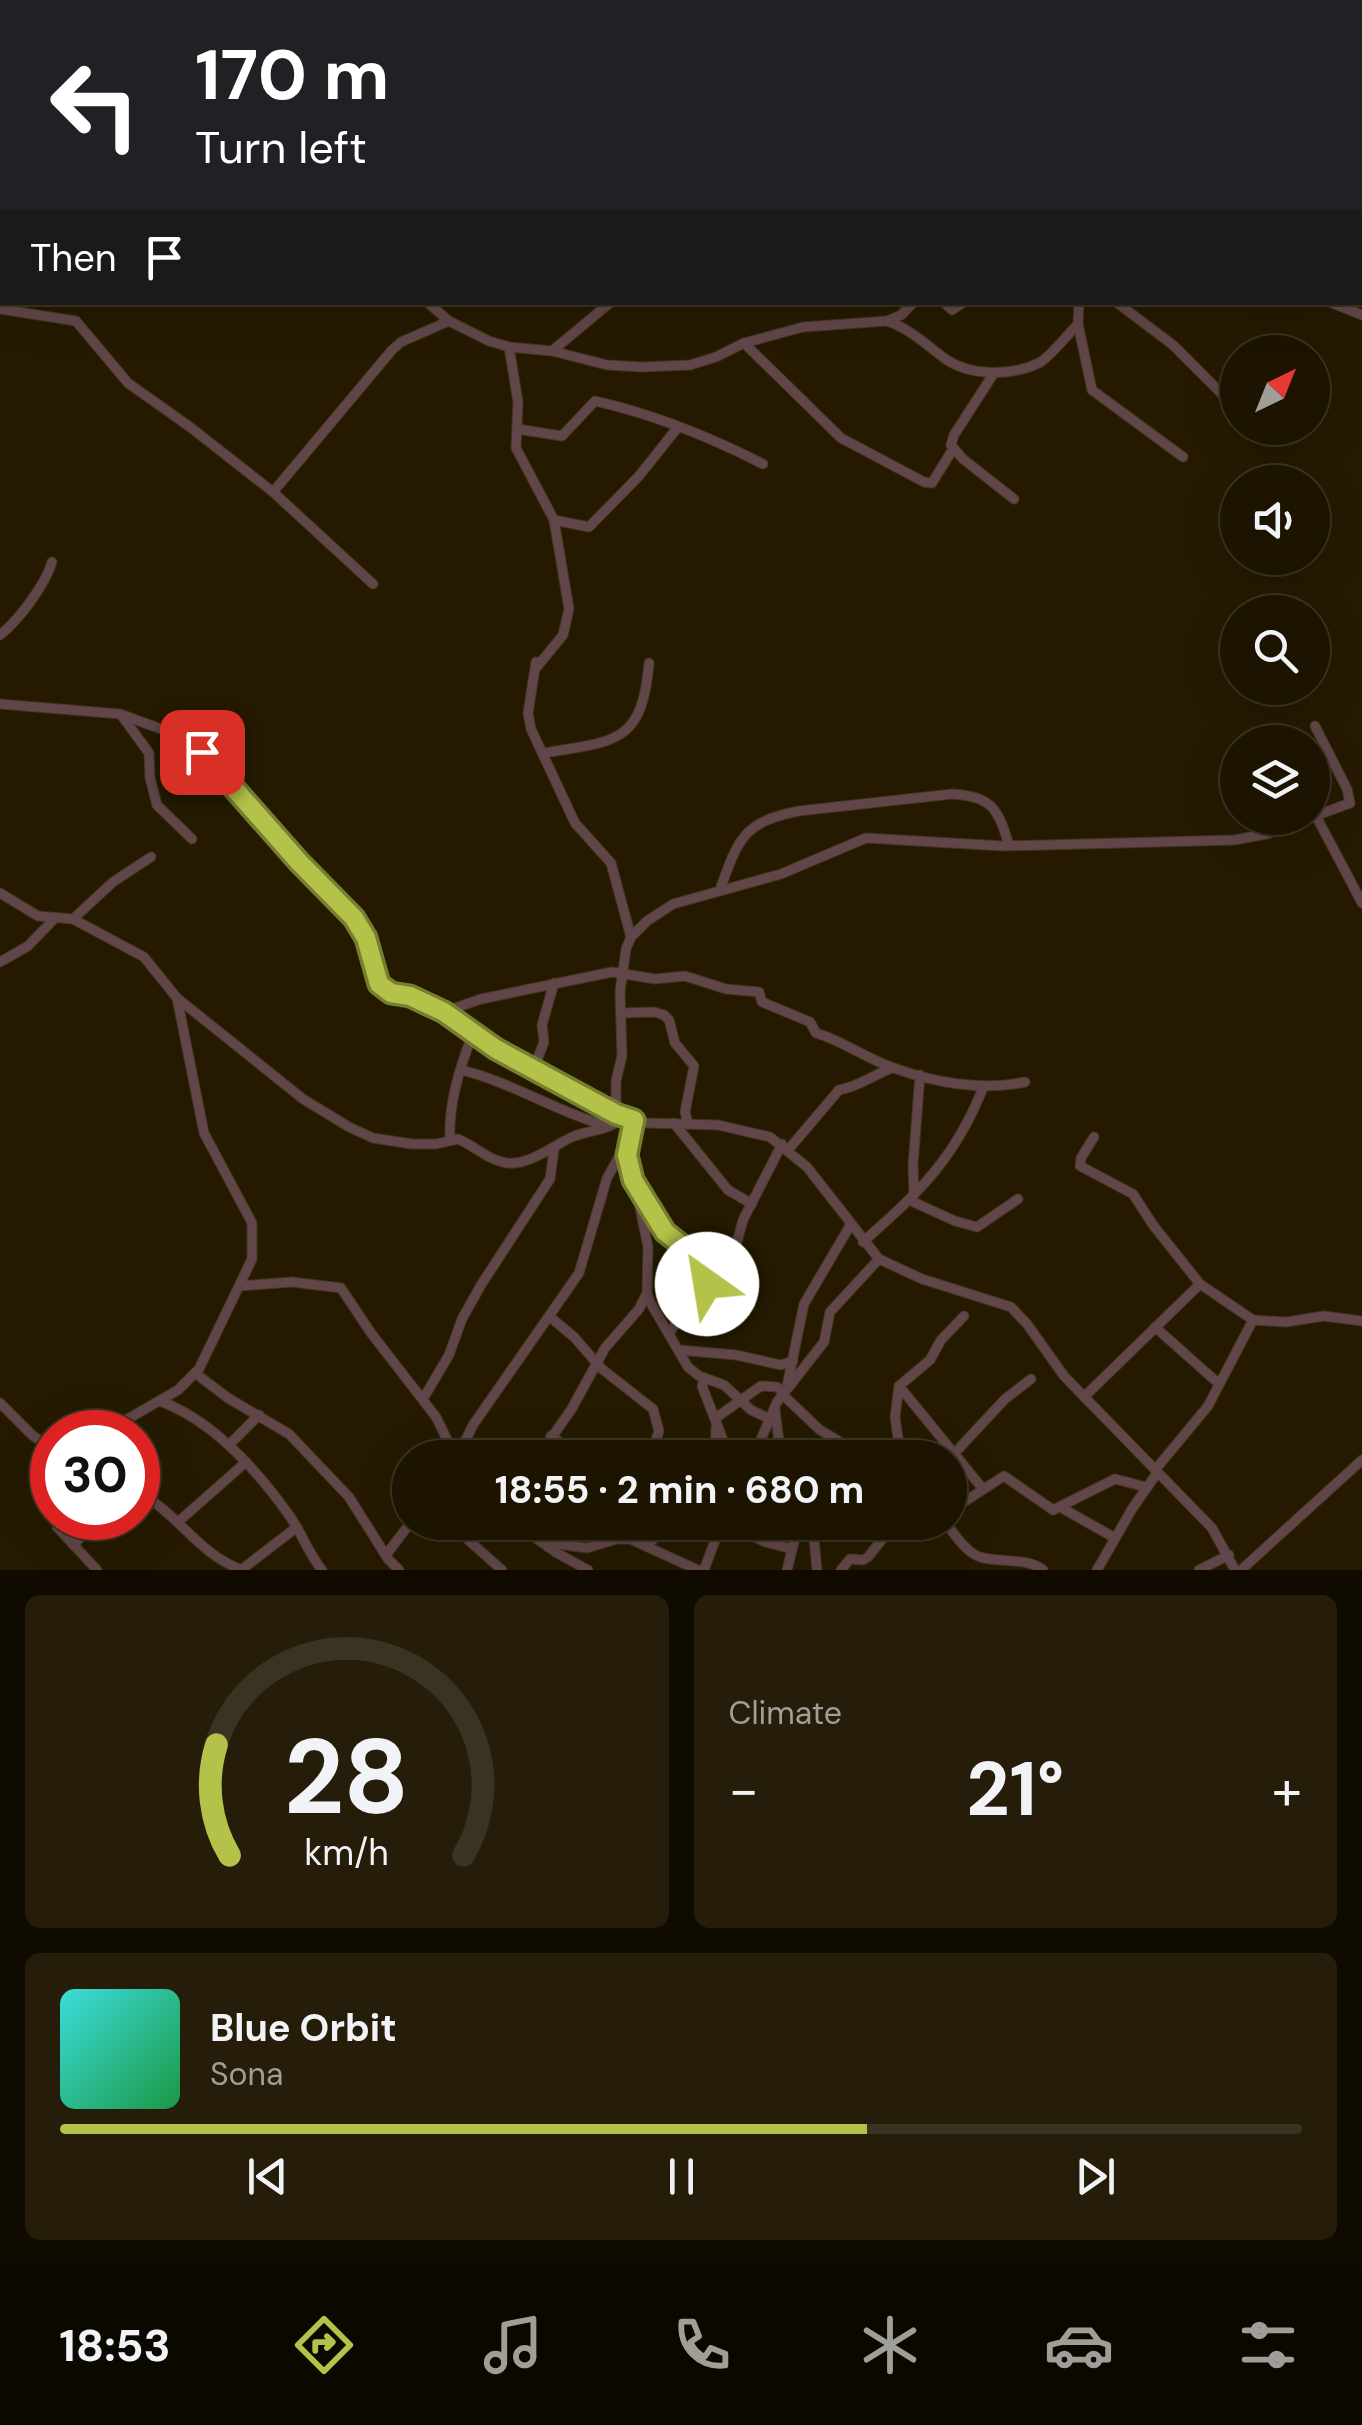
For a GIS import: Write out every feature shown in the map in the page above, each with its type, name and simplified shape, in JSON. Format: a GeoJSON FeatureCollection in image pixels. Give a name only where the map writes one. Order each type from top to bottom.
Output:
{"type":"FeatureCollection","features":[{"type":"Feature","properties":{"kind":"street"},"geometry":{"type":"LineString","coordinates":[[430,305],[449,321],[510,348],[642,368],[690,365],[744,343],[803,327],[887,321],[911,305]]}},
{"type":"Feature","properties":{"kind":"street"},"geometry":{"type":"LineString","coordinates":[[552,352],[607,305]]}},
{"type":"Feature","properties":{"kind":"street"},"geometry":{"type":"LineString","coordinates":[[1079,305],[1078,324],[1092,390],[1183,457]]}},
{"type":"Feature","properties":{"kind":"street"},"geometry":{"type":"LineString","coordinates":[[1120,305],[1173,345],[1220,392]]}},
{"type":"Feature","properties":{"kind":"street"},"geometry":{"type":"LineString","coordinates":[[1337,305],[1362,315]]}},
{"type":"Feature","properties":{"kind":"street"},"geometry":{"type":"LineString","coordinates":[[0,309],[76,321],[128,383],[273,492],[373,584]]}},
{"type":"Feature","properties":{"kind":"street"},"geometry":{"type":"LineString","coordinates":[[273,492],[400,342],[449,321]]}},
{"type":"Feature","properties":{"kind":"street"},"geometry":{"type":"LineString","coordinates":[[887,321],[910,331],[955,365],[994,373],[1042,362],[1078,324]]}},
{"type":"Feature","properties":{"kind":"street"},"geometry":{"type":"LineString","coordinates":[[744,343],[833,431],[916,478],[932,483],[953,450],[954,434],[994,373]]}},
{"type":"Feature","properties":{"kind":"street"},"geometry":{"type":"LineString","coordinates":[[510,348],[518,402],[518,453],[554,520],[569,617],[563,636],[536,664],[528,713],[531,729],[575,822],[611,864],[631,937],[622,972],[622,1056],[616,1081],[628,1141],[627,1165],[648,1247],[646,1292],[639,1309],[597,1363],[571,1410],[548,1440]]}},
{"type":"Feature","properties":{"kind":"street"},"geometry":{"type":"LineString","coordinates":[[517,429],[562,436],[595,401],[678,427],[763,464]]}},
{"type":"Feature","properties":{"kind":"street"},"geometry":{"type":"LineString","coordinates":[[554,520],[589,528],[639,476],[678,427]]}},
{"type":"Feature","properties":{"kind":"street"},"geometry":{"type":"LineString","coordinates":[[953,450],[1014,499]]}},
{"type":"Feature","properties":{"kind":"street"},"geometry":{"type":"LineString","coordinates":[[0,635],[18,618],[52,562]]}},
{"type":"Feature","properties":{"kind":"street"},"geometry":{"type":"LineString","coordinates":[[544,753],[614,738],[632,725],[644,706],[649,662]]}},
{"type":"Feature","properties":{"kind":"street"},"geometry":{"type":"LineString","coordinates":[[0,704],[120,714],[172,733],[202,752],[354,918],[366,938],[379,984],[391,993],[410,996],[444,1012],[473,1034],[624,1117],[754,1130],[785,1147],[822,1184],[879,1260],[922,1279],[1011,1308],[1084,1397],[1212,1528],[1238,1570],[1362,1460]]}},
{"type":"Feature","properties":{"kind":"street"},"geometry":{"type":"LineString","coordinates":[[120,714],[149,753],[157,805],[192,839]]}},
{"type":"Feature","properties":{"kind":"street"},"geometry":{"type":"LineString","coordinates":[[1330,756],[1350,802],[1330,810]]}},
{"type":"Feature","properties":{"kind":"street"},"geometry":{"type":"LineString","coordinates":[[720,890],[744,834],[776,816],[800,811],[952,794],[974,795],[997,812],[1010,845]]}},
{"type":"Feature","properties":{"kind":"street"},"geometry":{"type":"LineString","coordinates":[[631,937],[674,904],[796,868],[866,838],[1010,845],[1249,839],[1261,835]]}},
{"type":"Feature","properties":{"kind":"street"},"geometry":{"type":"LineString","coordinates":[[1326,835],[1362,903]]}},
{"type":"Feature","properties":{"kind":"street"},"geometry":{"type":"LineString","coordinates":[[72,918],[113,882],[152,857]]}},
{"type":"Feature","properties":{"kind":"street"},"geometry":{"type":"LineString","coordinates":[[0,893],[38,916],[72,918],[144,957],[177,998],[303,1099],[373,1138],[412,1144],[459,1139],[485,1156],[507,1162],[554,1150],[570,1138],[624,1117]]}},
{"type":"Feature","properties":{"kind":"street"},"geometry":{"type":"LineString","coordinates":[[0,962],[28,946],[54,919]]}},
{"type":"Feature","properties":{"kind":"street"},"geometry":{"type":"LineString","coordinates":[[444,1012],[481,999],[622,972],[655,979],[685,976],[726,989],[759,992],[762,1002],[810,1022],[816,1033],[893,1068],[983,1088],[1025,1082]]}},
{"type":"Feature","properties":{"kind":"street"},"geometry":{"type":"LineString","coordinates":[[534,1068],[544,1042],[542,1025],[554,983]]}},
{"type":"Feature","properties":{"kind":"street"},"geometry":{"type":"LineString","coordinates":[[144,1410],[195,1374],[213,1345],[252,1259],[252,1223],[204,1133],[177,998]]}},
{"type":"Feature","properties":{"kind":"street"},"geometry":{"type":"LineString","coordinates":[[621,1012],[660,1012],[669,1020],[676,1043],[694,1066],[685,1112],[688,1124]]}},
{"type":"Feature","properties":{"kind":"street"},"geometry":{"type":"LineString","coordinates":[[450,1140],[451,1112],[473,1034]]}},
{"type":"Feature","properties":{"kind":"street"},"geometry":{"type":"LineString","coordinates":[[669,1334],[687,1302],[705,1287],[720,1282],[729,1271],[743,1220],[785,1147],[839,1090],[854,1088],[872,1075],[893,1068]]}},
{"type":"Feature","properties":{"kind":"street"},"geometry":{"type":"LineString","coordinates":[[461,1070],[493,1078],[544,1104],[607,1126]]}},
{"type":"Feature","properties":{"kind":"street"},"geometry":{"type":"LineString","coordinates":[[911,1197],[920,1075]]}},
{"type":"Feature","properties":{"kind":"street"},"geometry":{"type":"LineString","coordinates":[[862,1242],[932,1178],[959,1142],[983,1088]]}},
{"type":"Feature","properties":{"kind":"street"},"geometry":{"type":"LineString","coordinates":[[674,1123],[728,1190],[752,1204]]}},
{"type":"Feature","properties":{"kind":"street"},"geometry":{"type":"LineString","coordinates":[[1094,1137],[1080,1166],[1133,1194],[1200,1284],[1253,1320],[1286,1322],[1324,1316],[1361,1320]]}},
{"type":"Feature","properties":{"kind":"street"},"geometry":{"type":"LineString","coordinates":[[465,1440],[579,1274],[607,1178],[628,1141]]}},
{"type":"Feature","properties":{"kind":"street"},"geometry":{"type":"LineString","coordinates":[[423,1399],[449,1355],[462,1319],[481,1285],[550,1179],[554,1150]]}},
{"type":"Feature","properties":{"kind":"street"},"geometry":{"type":"LineString","coordinates":[[633,1180],[665,1232],[706,1266],[705,1287]]}},
{"type":"Feature","properties":{"kind":"street"},"geometry":{"type":"LineString","coordinates":[[911,1197],[955,1221],[977,1227],[1018,1200]]}},
{"type":"Feature","properties":{"kind":"street"},"geometry":{"type":"LineString","coordinates":[[785,1393],[810,1289],[851,1224]]}},
{"type":"Feature","properties":{"kind":"street"},"geometry":{"type":"LineString","coordinates":[[761,1440],[775,1407],[824,1342],[830,1312],[879,1260]]}},
{"type":"Feature","properties":{"kind":"street"},"geometry":{"type":"LineString","coordinates":[[239,1286],[292,1282],[341,1288],[370,1333],[436,1416],[447,1440]]}},
{"type":"Feature","properties":{"kind":"street"},"geometry":{"type":"LineString","coordinates":[[1084,1397],[1200,1284]]}},
{"type":"Feature","properties":{"kind":"street"},"geometry":{"type":"LineString","coordinates":[[646,1292],[688,1367],[724,1385],[741,1402],[770,1419]]}},
{"type":"Feature","properties":{"kind":"street"},"geometry":{"type":"LineString","coordinates":[[898,1440],[894,1417],[900,1386],[930,1360],[941,1340],[964,1316]]}},
{"type":"Feature","properties":{"kind":"street"},"geometry":{"type":"LineString","coordinates":[[550,1317],[656,1414],[657,1440]]}},
{"type":"Feature","properties":{"kind":"street"},"geometry":{"type":"LineString","coordinates":[[1096,1570],[1156,1471],[1195,1424],[1253,1320]]}},
{"type":"Feature","properties":{"kind":"street"},"geometry":{"type":"LineString","coordinates":[[1156,1327],[1219,1384]]}},
{"type":"Feature","properties":{"kind":"street"},"geometry":{"type":"LineString","coordinates":[[679,1350],[736,1355],[780,1365],[793,1361]]}},
{"type":"Feature","properties":{"kind":"street"},"geometry":{"type":"LineString","coordinates":[[195,1374],[289,1434],[337,1484],[400,1570]]}},
{"type":"Feature","properties":{"kind":"street"},"geometry":{"type":"LineString","coordinates":[[705,1378],[702,1386],[724,1440]]}},
{"type":"Feature","properties":{"kind":"street"},"geometry":{"type":"LineString","coordinates":[[967,1440],[1006,1398],[1030,1379]]}},
{"type":"Feature","properties":{"kind":"street"},"geometry":{"type":"LineString","coordinates":[[717,1418],[761,1386],[777,1387],[820,1430],[837,1440]]}},
{"type":"Feature","properties":{"kind":"street"},"geometry":{"type":"LineString","coordinates":[[900,1386],[940,1440]]}},
{"type":"Feature","properties":{"kind":"street"},"geometry":{"type":"LineString","coordinates":[[160,1401],[179,1409],[230,1444],[296,1527],[322,1570]]}},
{"type":"Feature","properties":{"kind":"street"},"geometry":{"type":"LineString","coordinates":[[0,1403],[30,1433]]}},
{"type":"Feature","properties":{"kind":"street"},"geometry":{"type":"LineString","coordinates":[[775,1407],[779,1440]]}},
{"type":"Feature","properties":{"kind":"street"},"geometry":{"type":"LineString","coordinates":[[230,1444],[259,1416]]}},
{"type":"Feature","properties":{"kind":"street"},"geometry":{"type":"LineString","coordinates":[[715,1440],[717,1418]]}},
{"type":"Feature","properties":{"kind":"street"},"geometry":{"type":"LineString","coordinates":[[551,1436],[557,1440]]}},
{"type":"Feature","properties":{"kind":"street"},"geometry":{"type":"LineString","coordinates":[[178,1522],[246,1462]]}},
{"type":"Feature","properties":{"kind":"street"},"geometry":{"type":"LineString","coordinates":[[967,1472],[983,1489]]}},
{"type":"Feature","properties":{"kind":"street"},"geometry":{"type":"LineString","coordinates":[[967,1500],[1004,1476],[1050,1509],[1114,1478],[1146,1487]]}},
{"type":"Feature","properties":{"kind":"street"},"geometry":{"type":"LineString","coordinates":[[160,1506],[220,1566],[241,1570],[296,1527]]}},
{"type":"Feature","properties":{"kind":"street"},"geometry":{"type":"LineString","coordinates":[[1060,1507],[1115,1538]]}},
{"type":"Feature","properties":{"kind":"street"},"geometry":{"type":"LineString","coordinates":[[548,1547],[558,1544],[587,1548],[626,1539],[646,1544],[662,1556],[701,1570],[715,1540]]}},
{"type":"Feature","properties":{"kind":"street"},"geometry":{"type":"LineString","coordinates":[[70,1540],[97,1570]]}},
{"type":"Feature","properties":{"kind":"street"},"geometry":{"type":"LineString","coordinates":[[74,1545],[78,1540]]}},
{"type":"Feature","properties":{"kind":"street"},"geometry":{"type":"LineString","coordinates":[[386,1555],[397,1540]]}},
{"type":"Feature","properties":{"kind":"street"},"geometry":{"type":"LineString","coordinates":[[468,1540],[502,1570]]}},
{"type":"Feature","properties":{"kind":"street"},"geometry":{"type":"LineString","coordinates":[[538,1540],[588,1570]]}},
{"type":"Feature","properties":{"kind":"street"},"geometry":{"type":"LineString","coordinates":[[646,1544],[651,1540]]}},
{"type":"Feature","properties":{"kind":"street"},"geometry":{"type":"LineString","coordinates":[[761,1540],[792,1548]]}},
{"type":"Feature","properties":{"kind":"street"},"geometry":{"type":"LineString","coordinates":[[787,1570],[794,1540]]}},
{"type":"Feature","properties":{"kind":"street"},"geometry":{"type":"LineString","coordinates":[[814,1540],[817,1570]]}},
{"type":"Feature","properties":{"kind":"street"},"geometry":{"type":"LineString","coordinates":[[841,1570],[850,1559],[868,1557],[882,1540]]}},
{"type":"Feature","properties":{"kind":"street"},"geometry":{"type":"LineString","coordinates":[[961,1540],[974,1554],[1000,1566],[1033,1563],[1043,1570]]}},
{"type":"Feature","properties":{"kind":"street"},"geometry":{"type":"LineString","coordinates":[[1199,1570],[1229,1555]]}},
{"type":"Feature","properties":{"kind":"route"},"geometry":{"type":"LineString","coordinates":[[202,752],[321,886],[348,910],[366,938],[379,984],[391,993],[410,996],[444,1012],[496,1049],[634,1120],[627,1155],[633,1180],[665,1232],[706,1266],[707,1284]]}}]}
